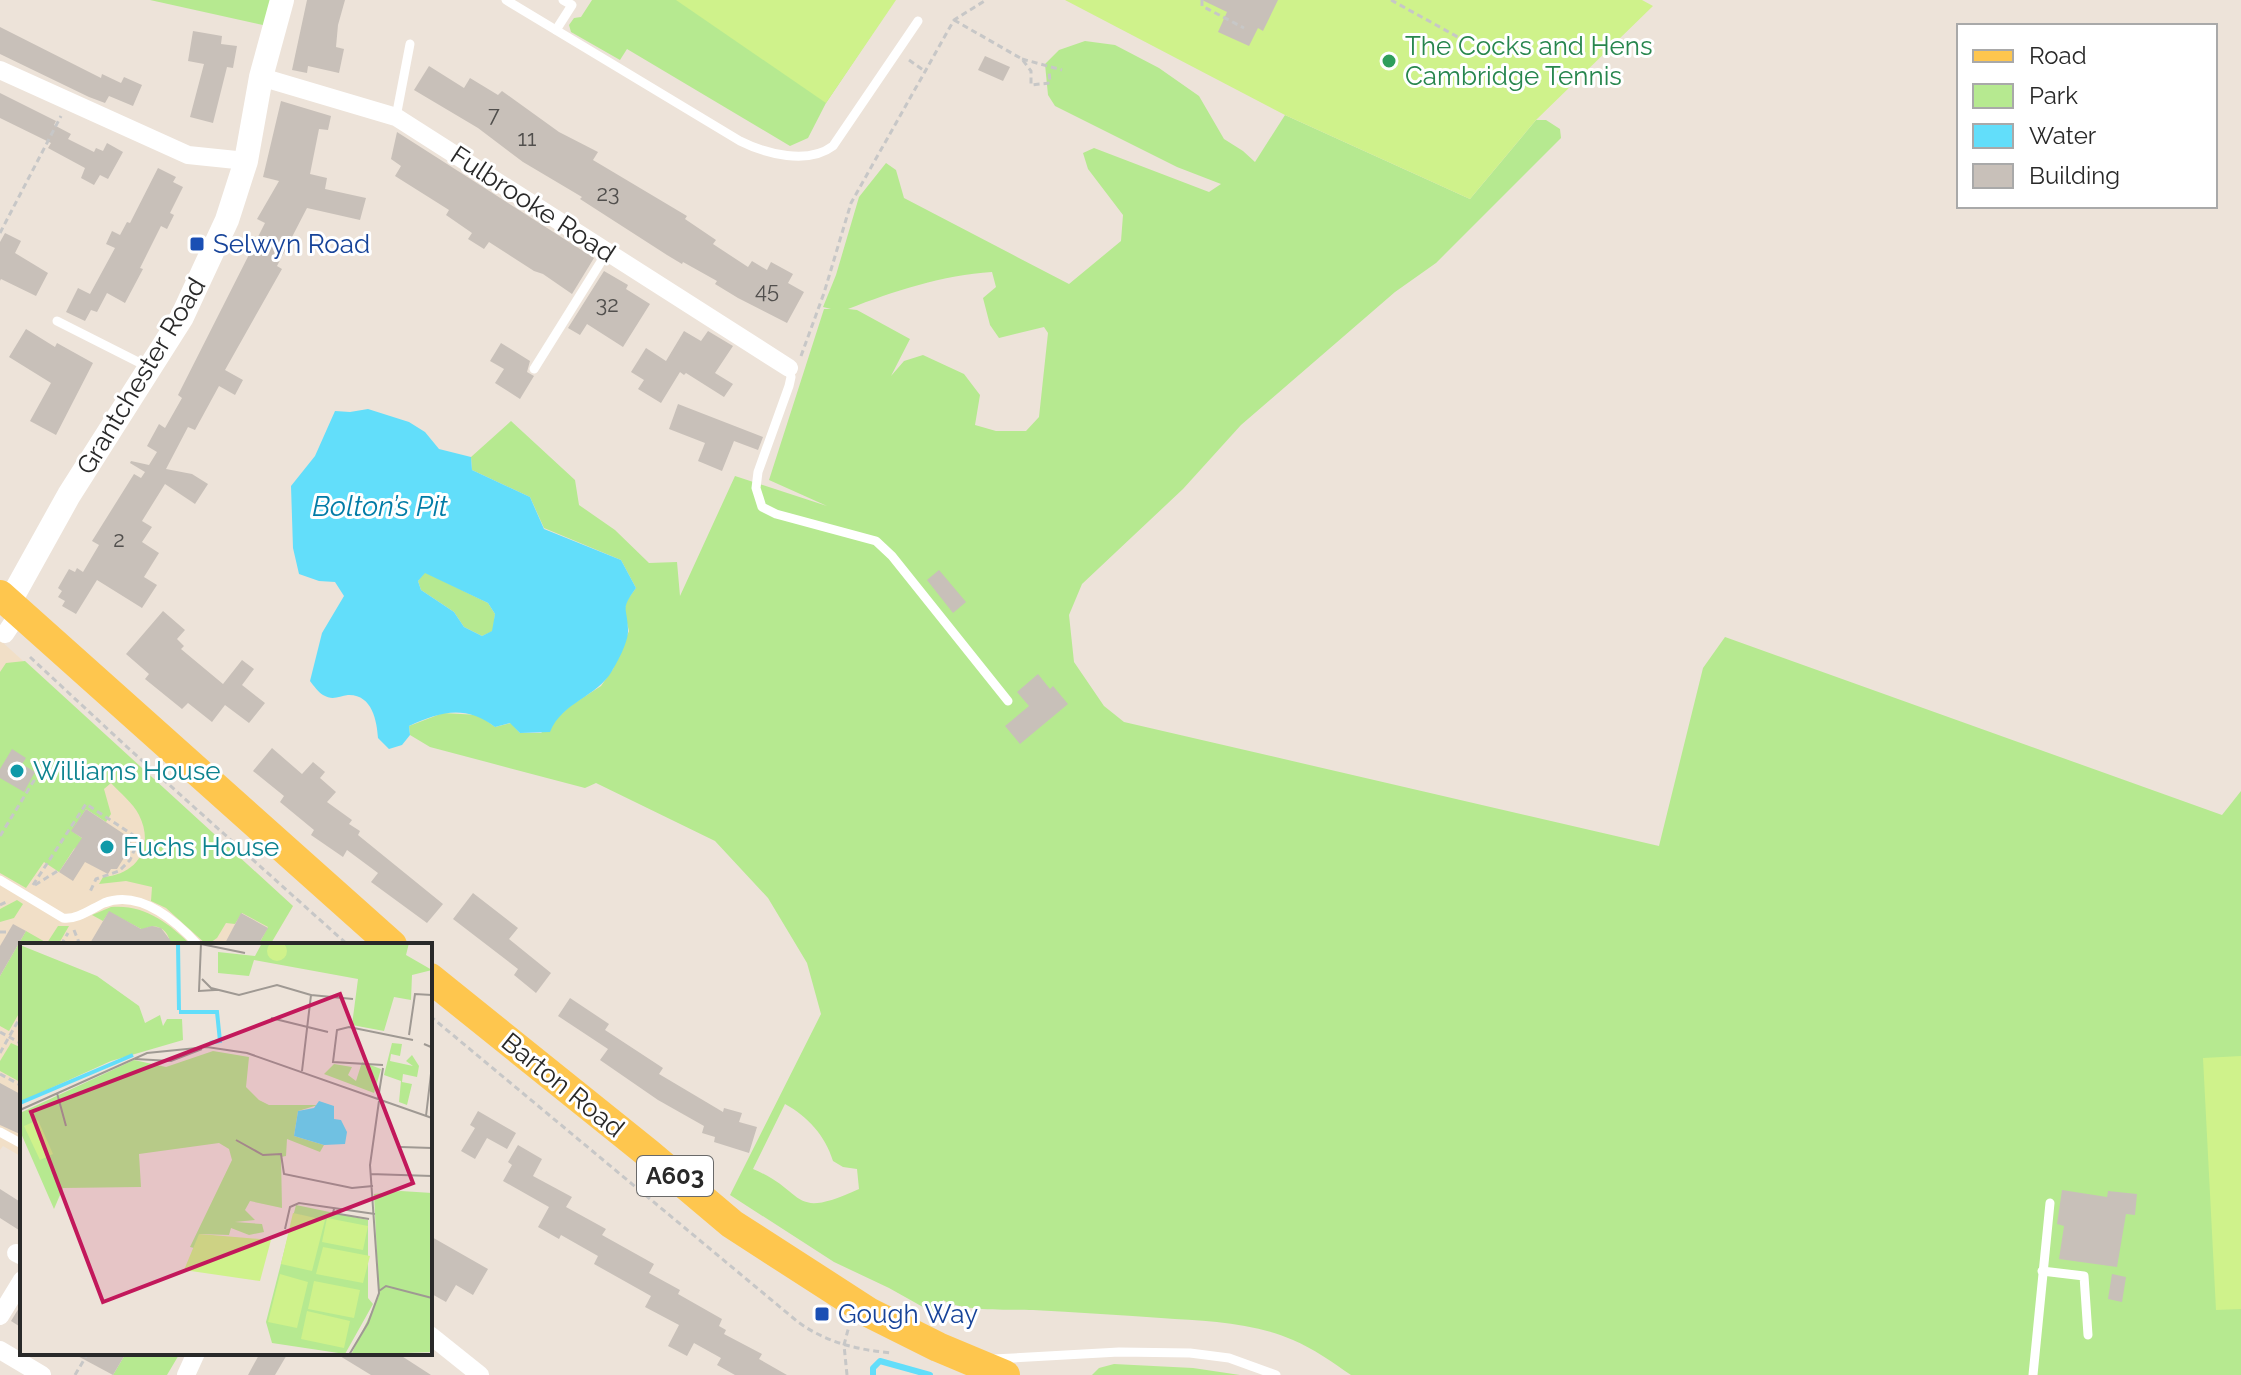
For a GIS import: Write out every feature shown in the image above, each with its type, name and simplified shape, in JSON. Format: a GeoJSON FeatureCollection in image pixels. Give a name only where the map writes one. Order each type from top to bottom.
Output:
{"type":"FeatureCollection","features":[{"type":"Feature","properties":{"kind":"main road"},"geometry":{"type":"LineString","coordinates":[[7,617],[390,943]]}},
{"type":"Feature","properties":{"kind":"main road","name":"Barton Road"},"geometry":{"type":"LineString","coordinates":[[432,980],[732,1224],[855,1303],[971,1361]]}},
{"type":"Feature","properties":{"kind":"main road","name":"A603"},"geometry":{"type":"LineString","coordinates":[[971,1361],[1005,1375]]}},
{"type":"Feature","properties":{"kind":"street","name":"Grantchester Road"},"geometry":{"type":"LineString","coordinates":[[7,617],[69,495],[182,317],[227,220],[246,161],[261,77],[282,0]]}},
{"type":"Feature","properties":{"kind":"street"},"geometry":{"type":"LineString","coordinates":[[0,70],[188,155],[246,161]]}},
{"type":"Feature","properties":{"kind":"street","name":"Fulbrooke Road"},"geometry":{"type":"LineString","coordinates":[[261,77],[396,117],[789,368]]}},
{"type":"Feature","properties":{"kind":"street"},"geometry":{"type":"LineString","coordinates":[[0,1316],[20,1283]]}},
{"type":"Feature","properties":{"kind":"street"},"geometry":{"type":"LineString","coordinates":[[432,1336],[476,1366]]}},
{"type":"Feature","properties":{"kind":"street"},"geometry":{"type":"LineString","coordinates":[[0,1350],[42,1375]]}},
{"type":"Feature","properties":{"kind":"street"},"geometry":{"type":"LineString","coordinates":[[186,1375],[195,1355]]}},
{"type":"Feature","properties":{"kind":"lane"},"geometry":{"type":"LineString","coordinates":[[506,0],[752,147],[772,153],[804,155],[819,154],[833,146],[918,21]]}},
{"type":"Feature","properties":{"kind":"lane"},"geometry":{"type":"LineString","coordinates":[[556,30],[572,5],[563,0]]}},
{"type":"Feature","properties":{"kind":"lane"},"geometry":{"type":"LineString","coordinates":[[396,117],[410,44]]}},
{"type":"Feature","properties":{"kind":"lane"},"geometry":{"type":"LineString","coordinates":[[534,369],[607,252]]}},
{"type":"Feature","properties":{"kind":"lane"},"geometry":{"type":"LineString","coordinates":[[57,321],[150,368]]}},
{"type":"Feature","properties":{"kind":"lane"},"geometry":{"type":"LineString","coordinates":[[789,368],[789,386],[758,472],[756,488],[762,507],[776,514],[876,541],[892,556],[1008,701]]}},
{"type":"Feature","properties":{"kind":"lane"},"geometry":{"type":"LineString","coordinates":[[0,880],[63,918],[71,919],[108,902],[133,902],[161,912],[180,925],[196,943]]}},
{"type":"Feature","properties":{"kind":"lane"},"geometry":{"type":"LineString","coordinates":[[0,1132],[20,1143]]}},
{"type":"Feature","properties":{"kind":"lane"},"geometry":{"type":"LineString","coordinates":[[2033,1375],[2050,1203]]}},
{"type":"Feature","properties":{"kind":"lane"},"geometry":{"type":"LineString","coordinates":[[2042,1271],[2084,1276],[2088,1335]]}},
{"type":"Feature","properties":{"kind":"lane"},"geometry":{"type":"LineString","coordinates":[[971,1361],[1119,1352],[1190,1353],[1229,1358],[1276,1375]]}},
{"type":"Feature","properties":{"kind":"path"},"geometry":{"type":"LineString","coordinates":[[789,368],[798,365],[851,203],[954,20],[986,0]]}},
{"type":"Feature","properties":{"kind":"path"},"geometry":{"type":"LineString","coordinates":[[1202,0],[1202,6],[1244,28]]}},
{"type":"Feature","properties":{"kind":"path"},"geometry":{"type":"LineString","coordinates":[[1391,0],[1465,41]]}},
{"type":"Feature","properties":{"kind":"path"},"geometry":{"type":"LineString","coordinates":[[954,20],[1022,59],[1062,70]]}},
{"type":"Feature","properties":{"kind":"path"},"geometry":{"type":"LineString","coordinates":[[897,52],[926,72]]}},
{"type":"Feature","properties":{"kind":"path"},"geometry":{"type":"LineString","coordinates":[[1022,59],[1031,71],[1031,85],[1050,83],[1049,70]]}},
{"type":"Feature","properties":{"kind":"path"},"geometry":{"type":"LineString","coordinates":[[0,233],[69,102]]}},
{"type":"Feature","properties":{"kind":"path"},"geometry":{"type":"LineString","coordinates":[[7,617],[127,747],[346,943]]}},
{"type":"Feature","properties":{"kind":"path"},"geometry":{"type":"LineString","coordinates":[[0,836],[41,769]]}},
{"type":"Feature","properties":{"kind":"path"},"geometry":{"type":"LineString","coordinates":[[32,886],[86,804],[139,839],[130,860],[119,871],[96,879],[78,916]]}},
{"type":"Feature","properties":{"kind":"path"},"geometry":{"type":"LineString","coordinates":[[74,929],[79,943]]}},
{"type":"Feature","properties":{"kind":"path"},"geometry":{"type":"LineString","coordinates":[[0,932],[8,932]]}},
{"type":"Feature","properties":{"kind":"path"},"geometry":{"type":"LineString","coordinates":[[0,1053],[20,1018]]}},
{"type":"Feature","properties":{"kind":"path"},"geometry":{"type":"LineString","coordinates":[[432,1018],[817,1335],[844,1345],[900,1353]]}},
{"type":"Feature","properties":{"kind":"path"},"geometry":{"type":"LineString","coordinates":[[0,1032],[20,1043]]}},
{"type":"Feature","properties":{"kind":"path"},"geometry":{"type":"LineString","coordinates":[[0,1074],[20,1085]]}},
{"type":"Feature","properties":{"kind":"path"},"geometry":{"type":"LineString","coordinates":[[847,1375],[844,1345],[855,1303]]}},
{"type":"Feature","properties":{"kind":"path"},"geometry":{"type":"LineString","coordinates":[[75,1375],[87,1355]]}},
{"type":"Feature","properties":{"kind":"shaded area"},"geometry":{"type":"Polygon","coordinates":[[[0,640],[293,906],[271,943],[20,943],[20,1156],[3,1146],[0,1150],[0,640]]]}},
{"type":"Feature","properties":{"kind":"green space"},"geometry":{"type":"Polygon","coordinates":[[[150,0],[274,0],[267,26],[150,0]]]}},
{"type":"Feature","properties":{"kind":"green space"},"geometry":{"type":"Polygon","coordinates":[[[592,0],[895,0],[826,103],[808,138],[790,146],[627,49],[620,60],[571,32],[569,25],[574,18],[581,17],[592,0]]]}},
{"type":"Feature","properties":{"kind":"green space"},"geometry":{"type":"Polygon","coordinates":[[[676,0],[896,0],[826,103],[676,0]]]}},
{"type":"Feature","properties":{"kind":"green space","name":"The Cocks and Hens Cambridge Tennis"},"geometry":{"type":"Polygon","coordinates":[[[1065,0],[1642,0],[1653,6],[1536,120],[1470,199],[1285,115],[1065,0]]]}},
{"type":"Feature","properties":{"kind":"green space"},"geometry":{"type":"Polygon","coordinates":[[[1085,41],[1115,45],[1159,68],[1199,96],[1224,139],[1255,162],[1285,115],[1470,199],[1536,120],[1546,120],[1560,129],[1561,138],[1436,263],[1395,292],[1241,425],[1183,489],[1082,584],[1069,615],[1074,662],[1104,706],[1124,722],[1659,846],[1703,668],[1725,637],[2222,815],[2241,791],[2241,1375],[1351,1375],[1293,1340],[1261,1329],[1228,1323],[974,1308],[943,1300],[939,1316],[834,1262],[730,1195],[821,1014],[807,963],[768,898],[715,841],[596,783],[585,788],[430,747],[410,735],[409,726],[443,713],[479,715],[495,727],[511,723],[520,733],[541,733],[570,706],[601,686],[613,669],[629,631],[624,611],[627,600],[636,588],[621,560],[544,528],[530,497],[472,470],[471,457],[511,421],[575,480],[579,505],[615,530],[649,563],[677,562],[680,596],[735,476],[827,506],[769,480],[824,309],[831,309],[823,307],[836,275],[859,197],[886,163],[896,170],[904,198],[1069,284],[1121,241],[1123,215],[1088,169],[1083,153],[1094,148],[1209,192],[1221,184],[1177,167],[1055,106],[1048,95],[1045,64],[1059,50],[1085,41]],[[992,272],[919,285],[848,309],[857,310],[910,339],[891,376],[904,361],[923,355],[964,374],[980,395],[975,425],[996,431],[1026,431],[1039,417],[1048,333],[1044,327],[999,338],[990,325],[983,298],[996,287],[992,272]],[[785,1104],[753,1169],[809,1203],[821,1203],[859,1189],[857,1169],[843,1167],[833,1161],[815,1128],[785,1104]]]}},
{"type":"Feature","properties":{"kind":"green space"},"geometry":{"type":"Polygon","coordinates":[[[425,572],[488,603],[495,614],[493,631],[482,636],[464,627],[454,612],[421,590],[418,581],[425,572]]]}},
{"type":"Feature","properties":{"kind":"green space"},"geometry":{"type":"Polygon","coordinates":[[[25,661],[293,906],[271,943],[260,942],[268,927],[242,913],[235,924],[226,923],[217,938],[205,943],[166,908],[151,901],[152,887],[126,881],[99,884],[103,877],[115,875],[134,865],[144,848],[143,827],[136,811],[111,783],[104,789],[111,814],[106,822],[86,809],[72,831],[86,841],[74,849],[59,872],[44,862],[26,888],[0,873],[0,672],[6,663],[25,661]]]}},
{"type":"Feature","properties":{"kind":"green space"},"geometry":{"type":"Polygon","coordinates":[[[17,900],[23,904],[14,918],[0,922],[0,909],[17,900]]]}},
{"type":"Feature","properties":{"kind":"green space"},"geometry":{"type":"Polygon","coordinates":[[[111,907],[145,912],[174,929],[189,943],[170,943],[168,935],[161,928],[153,926],[143,930],[109,912],[103,921],[92,915],[111,907]]]}},
{"type":"Feature","properties":{"kind":"green space"},"geometry":{"type":"Polygon","coordinates":[[[58,926],[69,926],[59,943],[47,943],[58,926]]]}},
{"type":"Feature","properties":{"kind":"green space"},"geometry":{"type":"Polygon","coordinates":[[[26,931],[47,943],[20,943],[20,1012],[9,1031],[0,1026],[0,976],[26,931]]]}},
{"type":"Feature","properties":{"kind":"green space"},"geometry":{"type":"Polygon","coordinates":[[[11,1043],[20,1047],[20,1082],[0,1071],[0,1061],[11,1043]]]}},
{"type":"Feature","properties":{"kind":"green space"},"geometry":{"type":"Polygon","coordinates":[[[2241,1056],[2241,1309],[2216,1310],[2203,1058],[2241,1056]]]}},
{"type":"Feature","properties":{"kind":"green space"},"geometry":{"type":"Polygon","coordinates":[[[125,1355],[179,1355],[167,1375],[113,1375],[125,1355]]]}},
{"type":"Feature","properties":{"kind":"green space"},"geometry":{"type":"Polygon","coordinates":[[[1114,1364],[1193,1368],[1240,1375],[1092,1375],[1099,1368],[1114,1364]]]}},
{"type":"Feature","properties":{"kind":"water","name":"Bolton’s Pit"},"geometry":{"type":"Polygon","coordinates":[[[368,409],[409,422],[425,432],[439,449],[471,457],[472,470],[530,497],[544,529],[621,560],[636,588],[626,605],[628,634],[623,651],[606,680],[563,713],[550,732],[520,733],[510,723],[495,727],[474,715],[443,714],[409,726],[410,735],[402,745],[389,749],[378,738],[372,710],[363,699],[348,695],[327,697],[310,681],[322,633],[344,596],[335,582],[319,581],[299,574],[293,548],[291,486],[315,456],[335,411],[368,409]],[[425,573],[418,581],[421,590],[454,612],[464,627],[482,636],[492,631],[495,614],[488,603],[425,573]]]}},
{"type":"Feature","properties":{"kind":"building"},"geometry":{"type":"Polygon","coordinates":[[[307,0],[345,0],[336,47],[344,49],[339,73],[308,66],[307,73],[292,70],[307,0]]]}},
{"type":"Feature","properties":{"kind":"building"},"geometry":{"type":"Polygon","coordinates":[[[1202,0],[1278,0],[1263,31],[1258,28],[1249,46],[1218,32],[1227,12],[1202,0]]]}},
{"type":"Feature","properties":{"kind":"building"},"geometry":{"type":"Polygon","coordinates":[[[0,27],[101,78],[102,74],[121,83],[124,77],[142,85],[133,106],[109,96],[105,103],[89,97],[0,54],[0,27]]]}},
{"type":"Feature","properties":{"kind":"building"},"geometry":{"type":"Polygon","coordinates":[[[193,31],[222,36],[221,44],[237,46],[233,68],[227,67],[213,123],[190,117],[204,64],[188,61],[193,31]]]}},
{"type":"Feature","properties":{"kind":"building"},"geometry":{"type":"Polygon","coordinates":[[[985,56],[1010,67],[1003,81],[978,70],[985,56]]]}},
{"type":"Feature","properties":{"kind":"building"},"geometry":{"type":"Polygon","coordinates":[[[429,66],[464,88],[470,78],[498,95],[502,91],[559,132],[598,152],[593,160],[687,216],[685,219],[716,240],[713,244],[748,267],[752,261],[767,270],[771,262],[793,274],[788,283],[804,292],[787,323],[738,298],[715,284],[717,281],[667,255],[580,199],[582,197],[523,162],[478,128],[414,90],[429,66]]]}},
{"type":"Feature","properties":{"kind":"building"},"geometry":{"type":"Polygon","coordinates":[[[0,93],[56,121],[54,125],[71,134],[68,139],[94,152],[96,148],[103,151],[107,143],[123,152],[108,179],[100,175],[94,185],[81,178],[85,168],[48,148],[51,143],[0,118],[0,93]]]}},
{"type":"Feature","properties":{"kind":"building"},"geometry":{"type":"Polygon","coordinates":[[[281,101],[331,116],[328,130],[319,129],[310,174],[327,178],[325,189],[366,198],[360,220],[307,208],[277,266],[282,269],[225,370],[243,380],[235,395],[219,386],[195,430],[188,427],[166,469],[192,474],[208,484],[195,504],[165,484],[142,521],[152,527],[142,542],[159,553],[144,577],[157,585],[142,608],[97,580],[76,614],[62,606],[65,601],[58,597],[62,591],[58,588],[69,569],[75,572],[77,568],[83,572],[99,545],[92,541],[134,474],[141,478],[145,472],[131,461],[149,465],[157,452],[147,446],[159,424],[165,428],[182,398],[178,395],[265,223],[257,219],[279,181],[263,177],[281,101]]]}},
{"type":"Feature","properties":{"kind":"building"},"geometry":{"type":"Polygon","coordinates":[[[397,132],[594,258],[572,294],[489,242],[484,249],[468,239],[472,233],[446,215],[449,210],[395,176],[401,166],[391,159],[397,132]]]}},
{"type":"Feature","properties":{"kind":"building"},"geometry":{"type":"Polygon","coordinates":[[[158,168],[176,177],[173,182],[183,187],[170,213],[174,215],[167,229],[161,226],[125,303],[107,293],[97,312],[91,310],[85,321],[66,312],[78,288],[90,294],[115,248],[106,244],[112,231],[120,235],[127,222],[130,223],[158,168]]]}},
{"type":"Feature","properties":{"kind":"building"},"geometry":{"type":"Polygon","coordinates":[[[5,233],[21,241],[15,253],[48,273],[36,296],[0,281],[0,242],[5,233]]]}},
{"type":"Feature","properties":{"kind":"building"},"geometry":{"type":"Polygon","coordinates":[[[604,271],[628,285],[626,289],[650,304],[623,347],[587,324],[580,335],[568,328],[604,271]]]}},
{"type":"Feature","properties":{"kind":"building"},"geometry":{"type":"Polygon","coordinates":[[[26,329],[55,347],[57,343],[93,363],[56,435],[30,421],[51,383],[9,357],[26,329]]]}},
{"type":"Feature","properties":{"kind":"building"},"geometry":{"type":"Polygon","coordinates":[[[684,331],[701,341],[708,331],[733,346],[715,373],[733,384],[724,397],[680,372],[661,403],[638,389],[644,380],[631,372],[646,348],[666,361],[684,331]]]}},
{"type":"Feature","properties":{"kind":"building"},"geometry":{"type":"Polygon","coordinates":[[[501,343],[530,361],[527,372],[534,376],[520,399],[495,383],[504,369],[490,361],[501,343]]]}},
{"type":"Feature","properties":{"kind":"building"},"geometry":{"type":"Polygon","coordinates":[[[678,404],[763,437],[758,450],[734,441],[722,471],[698,461],[705,443],[669,429],[678,404]]]}},
{"type":"Feature","properties":{"kind":"building"},"geometry":{"type":"Polygon","coordinates":[[[939,570],[966,602],[953,613],[927,580],[939,570]]]}},
{"type":"Feature","properties":{"kind":"building"},"geometry":{"type":"Polygon","coordinates":[[[163,611],[185,630],[177,639],[184,646],[181,649],[223,684],[242,660],[254,669],[242,685],[265,703],[249,723],[225,705],[212,722],[188,703],[182,709],[145,679],[149,674],[126,654],[163,611]]]}},
{"type":"Feature","properties":{"kind":"building"},"geometry":{"type":"Polygon","coordinates":[[[1038,674],[1068,704],[1020,744],[1005,726],[1029,706],[1017,692],[1038,674]]]}},
{"type":"Feature","properties":{"kind":"building"},"geometry":{"type":"Polygon","coordinates":[[[272,748],[302,774],[313,762],[325,772],[320,778],[336,792],[327,802],[352,820],[349,824],[360,831],[358,835],[443,904],[427,923],[371,882],[378,873],[347,850],[343,857],[311,835],[314,830],[280,802],[284,796],[253,771],[272,748]]]}},
{"type":"Feature","properties":{"kind":"building","name":"Williams House"},"geometry":{"type":"Polygon","coordinates":[[[12,749],[26,758],[22,764],[35,772],[24,792],[0,778],[0,769],[12,749]]]}},
{"type":"Feature","properties":{"kind":"building","name":"Fuchs House"},"geometry":{"type":"Polygon","coordinates":[[[86,809],[130,838],[132,845],[117,869],[111,869],[108,874],[85,862],[73,881],[59,872],[82,838],[71,831],[86,809]]]}},
{"type":"Feature","properties":{"kind":"building"},"geometry":{"type":"Polygon","coordinates":[[[473,893],[518,928],[509,939],[551,973],[536,993],[514,975],[518,969],[453,919],[473,893]]]}},
{"type":"Feature","properties":{"kind":"building"},"geometry":{"type":"Polygon","coordinates":[[[109,911],[141,929],[152,926],[161,928],[172,943],[90,943],[109,911]]]}},
{"type":"Feature","properties":{"kind":"building"},"geometry":{"type":"Polygon","coordinates":[[[241,913],[268,928],[259,943],[225,943],[241,913]]]}},
{"type":"Feature","properties":{"kind":"building"},"geometry":{"type":"Polygon","coordinates":[[[13,924],[26,931],[0,976],[0,946],[13,924]]]}},
{"type":"Feature","properties":{"kind":"building"},"geometry":{"type":"Polygon","coordinates":[[[570,998],[609,1024],[605,1030],[663,1068],[659,1074],[723,1112],[724,1108],[742,1113],[739,1122],[757,1127],[749,1153],[714,1142],[715,1137],[702,1133],[704,1126],[658,1100],[600,1060],[608,1049],[558,1016],[570,998]]]}},
{"type":"Feature","properties":{"kind":"building"},"geometry":{"type":"Polygon","coordinates":[[[0,1083],[20,1094],[20,1134],[0,1125],[0,1083]]]}},
{"type":"Feature","properties":{"kind":"building"},"geometry":{"type":"Polygon","coordinates":[[[478,1111],[516,1133],[507,1149],[487,1138],[475,1159],[461,1151],[475,1128],[470,1125],[478,1111]]]}},
{"type":"Feature","properties":{"kind":"building"},"geometry":{"type":"Polygon","coordinates":[[[518,1145],[542,1159],[533,1176],[572,1197],[566,1207],[606,1229],[602,1235],[654,1264],[649,1273],[722,1319],[719,1326],[726,1330],[724,1334],[762,1354],[759,1359],[787,1375],[735,1375],[717,1365],[721,1358],[694,1343],[687,1356],[668,1346],[679,1325],[645,1307],[651,1296],[594,1264],[598,1256],[561,1235],[559,1239],[538,1227],[549,1207],[503,1181],[512,1165],[508,1162],[518,1145]]]}},
{"type":"Feature","properties":{"kind":"building"},"geometry":{"type":"Polygon","coordinates":[[[0,1189],[20,1202],[20,1231],[0,1218],[0,1189]]]}},
{"type":"Feature","properties":{"kind":"building"},"geometry":{"type":"Polygon","coordinates":[[[2062,1190],[2107,1197],[2108,1191],[2137,1194],[2135,1215],[2126,1214],[2117,1267],[2059,1259],[2064,1226],[2057,1224],[2062,1190]]]}},
{"type":"Feature","properties":{"kind":"building"},"geometry":{"type":"Polygon","coordinates":[[[432,1237],[488,1269],[473,1295],[456,1285],[446,1302],[432,1294],[432,1237]]]}},
{"type":"Feature","properties":{"kind":"building"},"geometry":{"type":"Polygon","coordinates":[[[2112,1274],[2126,1277],[2122,1302],[2108,1299],[2112,1274]]]}},
{"type":"Feature","properties":{"kind":"building"},"geometry":{"type":"Polygon","coordinates":[[[20,1306],[20,1327],[11,1321],[20,1306]]]}},
{"type":"Feature","properties":{"kind":"building"},"geometry":{"type":"Polygon","coordinates":[[[76,1355],[125,1355],[113,1375],[76,1355]]]}},
{"type":"Feature","properties":{"kind":"building"},"geometry":{"type":"Polygon","coordinates":[[[259,1355],[287,1355],[275,1375],[248,1375],[259,1355]]]}},
{"type":"Feature","properties":{"kind":"building"},"geometry":{"type":"Polygon","coordinates":[[[338,1355],[400,1355],[431,1375],[371,1375],[338,1355]]]}},
{"type":"Feature","properties":{"kind":"waterway"},"geometry":{"type":"LineString","coordinates":[[873,1375],[873,1368],[880,1361],[930,1375]]}},
{"type":"Feature","properties":{"kind":"place","name":"The Cocks and Hens Cambridge Tennis"},"geometry":{"type":"Point","coordinates":[1389,61]}},
{"type":"Feature","properties":{"kind":"place","name":"Selwyn Road"},"geometry":{"type":"Point","coordinates":[197,244]}},
{"type":"Feature","properties":{"kind":"place","name":"Williams House"},"geometry":{"type":"Point","coordinates":[17,771]}},
{"type":"Feature","properties":{"kind":"place","name":"Fuchs House"},"geometry":{"type":"Point","coordinates":[107,847]}},
{"type":"Feature","properties":{"kind":"place","name":"Gough Way"},"geometry":{"type":"Point","coordinates":[822,1314]}}]}
